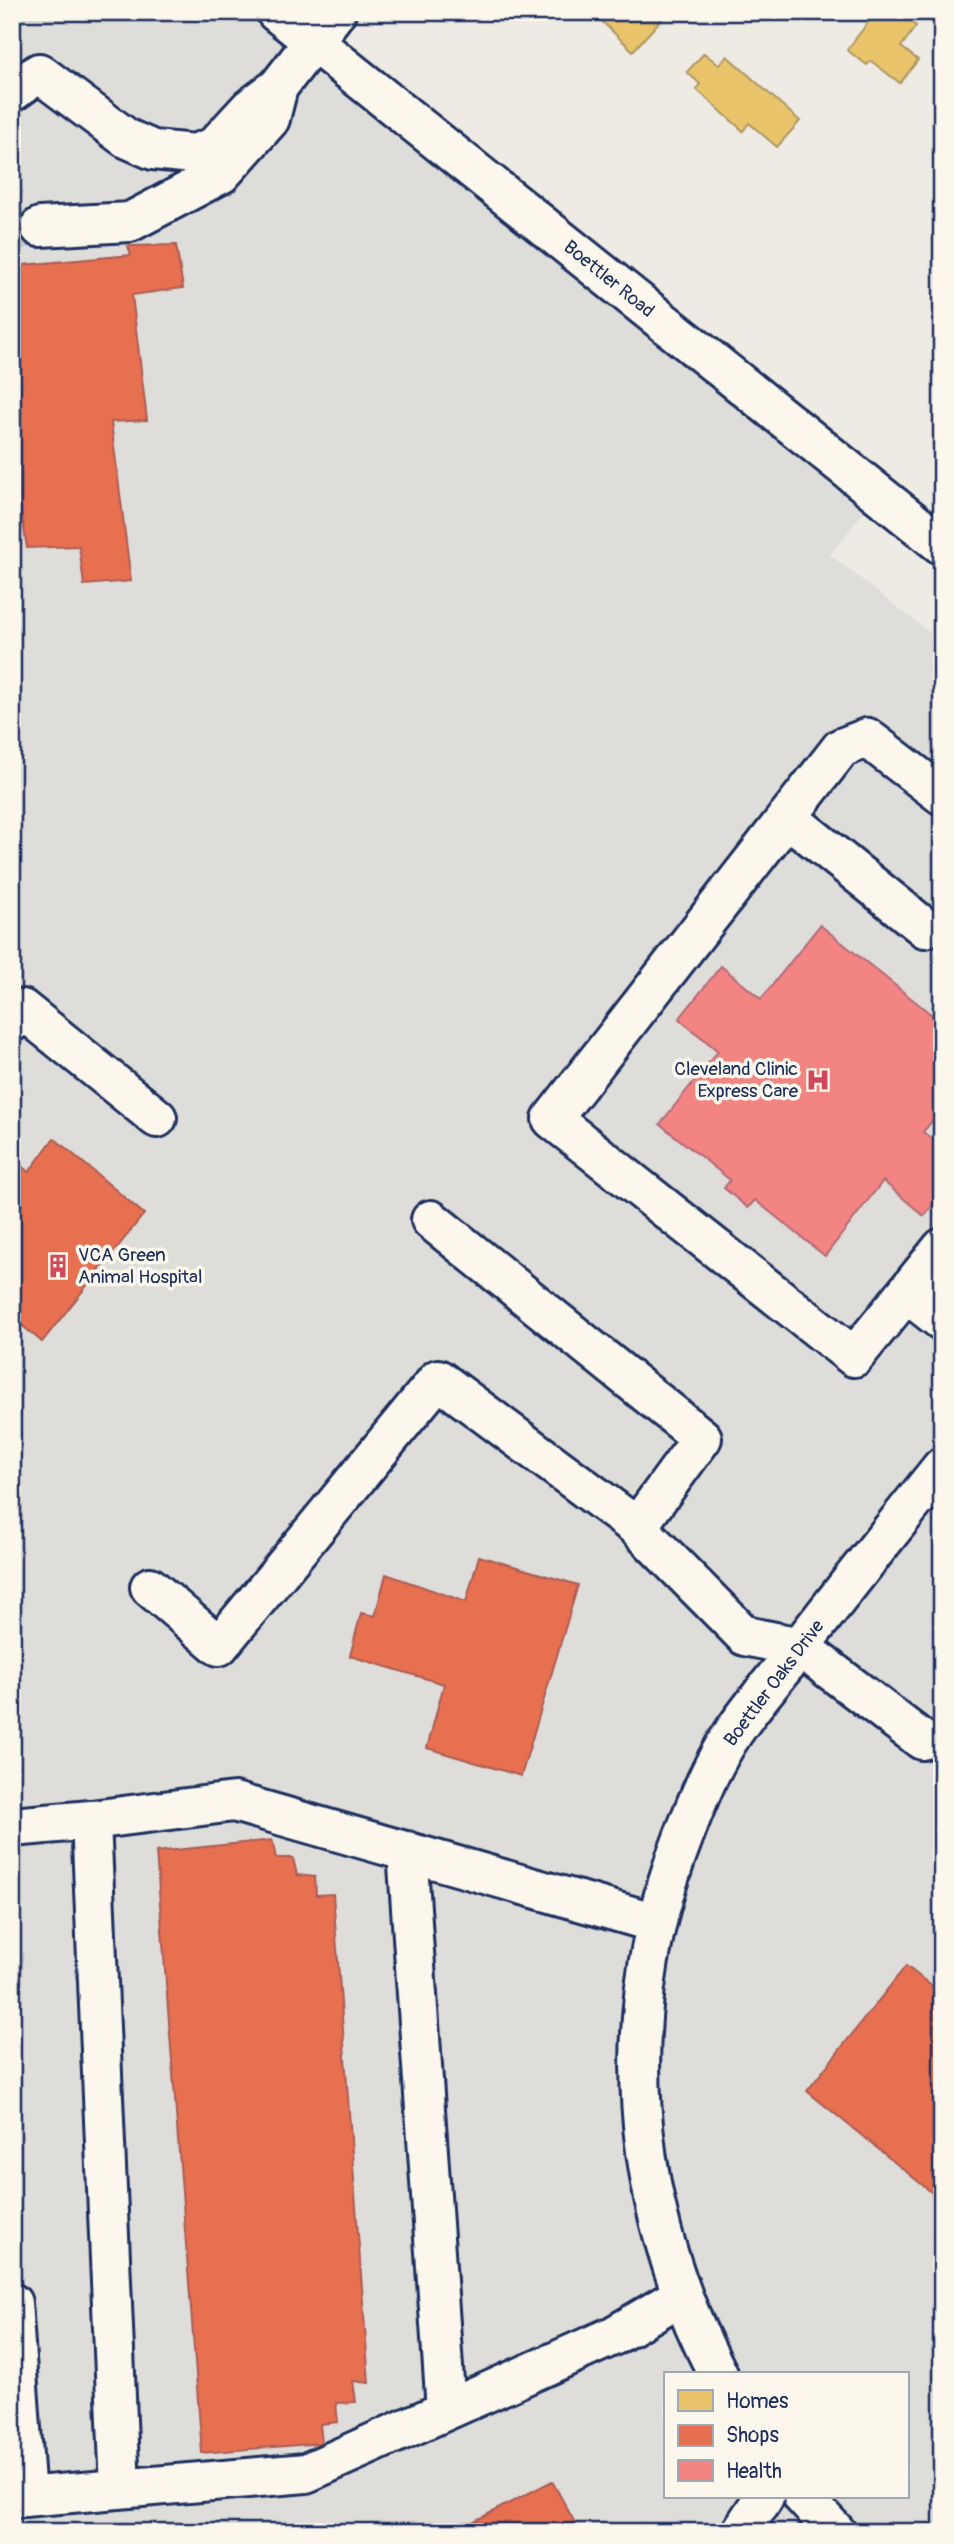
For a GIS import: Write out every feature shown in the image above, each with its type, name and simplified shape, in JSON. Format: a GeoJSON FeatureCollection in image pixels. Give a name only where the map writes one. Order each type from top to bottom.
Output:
{"type":"FeatureCollection","features":[{"type":"Feature","properties":{"kind":"street","name":"Boettler Road"},"geometry":{"type":"LineString","coordinates":[[276,12],[324,27],[942,545]]}},
{"type":"Feature","properties":{"kind":"street"},"geometry":{"type":"LineString","coordinates":[[12,92],[39,73],[126,138],[153,150],[194,154],[214,147],[250,108],[278,87],[324,27]]}},
{"type":"Feature","properties":{"kind":"street"},"geometry":{"type":"LineString","coordinates":[[40,227],[130,222],[221,174],[270,119],[278,87]]}},
{"type":"Feature","properties":{"kind":"street"},"geometry":{"type":"LineString","coordinates":[[942,795],[867,738],[841,748],[552,1119],[853,1357],[942,1248]]}},
{"type":"Feature","properties":{"kind":"street"},"geometry":{"type":"LineString","coordinates":[[787,817],[925,928]]}},
{"type":"Feature","properties":{"kind":"street"},"geometry":{"type":"LineString","coordinates":[[12,1021],[22,1009],[156,1118]]}},
{"type":"Feature","properties":{"kind":"street"},"geometry":{"type":"LineString","coordinates":[[431,1220],[702,1438],[637,1527]]}},
{"type":"Feature","properties":{"kind":"street"},"geometry":{"type":"LineString","coordinates":[[906,1293],[942,1321]]}},
{"type":"Feature","properties":{"kind":"street"},"geometry":{"type":"LineString","coordinates":[[150,1587],[219,1646],[438,1379],[637,1527],[745,1636],[800,1647],[922,1740]]}},
{"type":"Feature","properties":{"kind":"street","name":"Boettler Oaks Drive"},"geometry":{"type":"LineString","coordinates":[[717,2372],[682,2295],[657,2213],[646,2160],[640,2094],[640,2027],[656,1923],[668,1875],[701,1792],[733,1734],[942,1467]]}},
{"type":"Feature","properties":{"kind":"street"},"geometry":{"type":"LineString","coordinates":[[12,1827],[234,1802],[656,1923]]}},
{"type":"Feature","properties":{"kind":"street"},"geometry":{"type":"LineString","coordinates":[[91,1820],[120,2488]]}},
{"type":"Feature","properties":{"kind":"street"},"geometry":{"type":"LineString","coordinates":[[407,1851],[446,2410]]}},
{"type":"Feature","properties":{"kind":"street"},"geometry":{"type":"LineString","coordinates":[[12,2303],[19,2497],[306,2473],[615,2335],[682,2295]]}},
{"type":"Feature","properties":{"kind":"street"},"geometry":{"type":"LineString","coordinates":[[741,2532],[763,2498]]}},
{"type":"Feature","properties":{"kind":"street"},"geometry":{"type":"LineString","coordinates":[[804,2498],[836,2532]]}},
{"type":"Feature","properties":{"kind":"shaded area"},"geometry":{"type":"Polygon","coordinates":[[[12,12],[276,12],[878,494],[830,555],[942,642],[942,2532],[12,2532],[12,12]]]}},
{"type":"Feature","properties":{"kind":"building: Homes"},"geometry":{"type":"Polygon","coordinates":[[[668,12],[633,51],[594,14],[668,12]]]}},
{"type":"Feature","properties":{"kind":"building: Homes"},"geometry":{"type":"Polygon","coordinates":[[[876,12],[898,12],[916,26],[901,47],[918,60],[900,83],[871,61],[867,65],[847,50],[876,12]]]}},
{"type":"Feature","properties":{"kind":"building: Homes"},"geometry":{"type":"Polygon","coordinates":[[[704,53],[719,65],[727,56],[800,121],[777,147],[749,123],[743,131],[696,89],[700,84],[687,72],[704,53]]]}},
{"type":"Feature","properties":{"kind":"building: Shops"},"geometry":{"type":"Polygon","coordinates":[[[176,245],[183,288],[132,295],[147,420],[111,422],[131,581],[84,585],[79,546],[27,548],[21,510],[12,510],[12,266],[131,255],[128,246],[176,245]]]}},
{"type":"Feature","properties":{"kind":"building: Shops","name":"VCA Green Animal Hospital"},"geometry":{"type":"Polygon","coordinates":[[[54,1138],[144,1214],[42,1342],[12,1317],[12,1167],[16,1162],[29,1172],[54,1138]]]}},
{"type":"Feature","properties":{"kind":"building: Shops"},"geometry":{"type":"Polygon","coordinates":[[[479,1556],[578,1585],[521,1776],[427,1748],[444,1684],[350,1656],[361,1613],[375,1616],[386,1574],[466,1602],[479,1556]]]}},
{"type":"Feature","properties":{"kind":"building: Shops"},"geometry":{"type":"Polygon","coordinates":[[[272,1840],[276,1858],[293,1858],[297,1875],[315,1877],[316,1895],[333,1894],[369,2383],[353,2381],[356,2402],[336,2403],[338,2422],[320,2424],[322,2443],[202,2453],[156,1852],[272,1840]]]}},
{"type":"Feature","properties":{"kind":"building: Shops"},"geometry":{"type":"Polygon","coordinates":[[[906,1966],[942,1994],[942,2201],[807,2091],[906,1966]]]}},
{"type":"Feature","properties":{"kind":"building: Shops"},"geometry":{"type":"Polygon","coordinates":[[[552,2481],[580,2532],[453,2532],[552,2481]]]}},
{"type":"Feature","properties":{"kind":"building: Health","name":"Cleveland Clinic Express Care"},"geometry":{"type":"Polygon","coordinates":[[[820,925],[942,1023],[942,1109],[923,1132],[942,1146],[942,1193],[924,1216],[883,1181],[825,1256],[755,1200],[748,1208],[724,1188],[730,1180],[660,1124],[718,1051],[679,1019],[721,966],[761,999],[820,925]]]}},
{"type":"Feature","properties":{"kind":"tunnel"},"geometry":{"type":"LineString","coordinates":[[12,231],[40,227]]}},
{"type":"Feature","properties":{"kind":"place","name":"Cleveland Clinic Express Care"},"geometry":{"type":"Point","coordinates":[818,1080]}},
{"type":"Feature","properties":{"kind":"place","name":"VCA Green Animal Hospital"},"geometry":{"type":"Point","coordinates":[58,1266]}}]}
